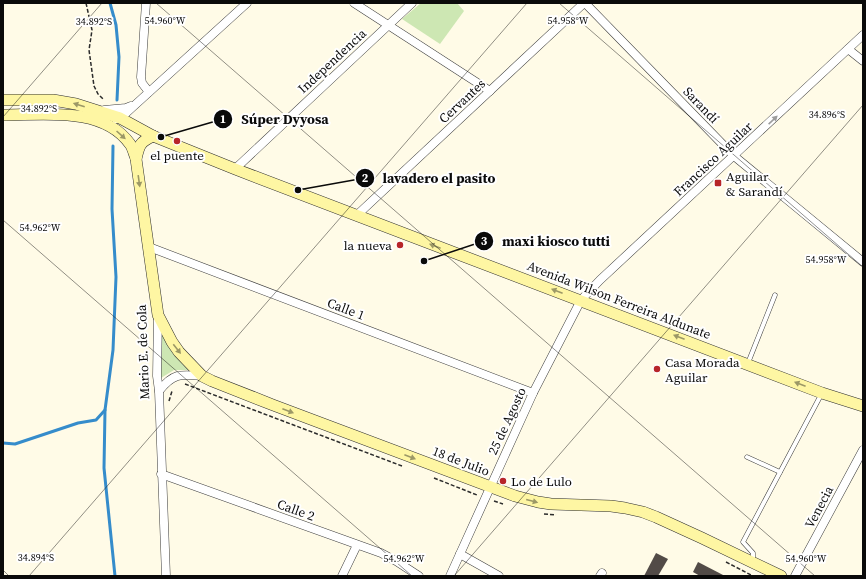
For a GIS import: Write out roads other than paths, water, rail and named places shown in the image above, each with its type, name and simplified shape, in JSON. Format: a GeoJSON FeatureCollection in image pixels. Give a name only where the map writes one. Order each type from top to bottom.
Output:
{"type":"FeatureCollection","features":[{"type":"Feature","properties":{"kind":"street"},"geometry":{"type":"LineString","coordinates":[[146,3],[142,84],[149,92]]}},
{"type":"Feature","properties":{"kind":"street"},"geometry":{"type":"LineString","coordinates":[[104,123],[120,118],[247,3]]}},
{"type":"Feature","properties":{"kind":"street"},"geometry":{"type":"LineString","coordinates":[[354,3],[490,91]]}},
{"type":"Feature","properties":{"kind":"street","name":"Independencia"},"geometry":{"type":"LineString","coordinates":[[235,169],[412,3]]}},
{"type":"Feature","properties":{"kind":"street","name":"Cervantes"},"geometry":{"type":"LineString","coordinates":[[356,216],[584,3]]}},
{"type":"Feature","properties":{"kind":"street","name":"Sarandí"},"geometry":{"type":"LineString","coordinates":[[584,3],[734,156],[863,262]]}},
{"type":"Feature","properties":{"kind":"street","name":"Francisco Aguilar"},"geometry":{"type":"LineString","coordinates":[[581,300],[600,280],[863,36]]}},
{"type":"Feature","properties":{"kind":"street"},"geometry":{"type":"LineString","coordinates":[[848,49],[863,61]]}},
{"type":"Feature","properties":{"kind":"street","name":"Avenida Wilson Ferreira Aldunate"},"geometry":{"type":"LineString","coordinates":[[3,100],[66,102],[120,118],[153,136],[356,216],[748,363],[822,393],[863,406]]}},
{"type":"Feature","properties":{"kind":"street"},"geometry":{"type":"LineString","coordinates":[[94,110],[126,108],[139,101]]}},
{"type":"Feature","properties":{"kind":"street"},"geometry":{"type":"LineString","coordinates":[[3,116],[57,115],[84,117],[104,123],[122,135],[131,145],[136,159]]}},
{"type":"Feature","properties":{"kind":"street","name":"Mario E. de Cola"},"geometry":{"type":"LineString","coordinates":[[153,136],[142,141],[138,149],[136,159],[158,315],[157,376],[159,391],[166,576]]}},
{"type":"Feature","properties":{"kind":"street","name":"Calle 1"},"geometry":{"type":"LineString","coordinates":[[149,247],[534,393]]}},
{"type":"Feature","properties":{"kind":"street","name":"25 de Agosto"},"geometry":{"type":"LineString","coordinates":[[450,576],[534,393],[581,300]]}},
{"type":"Feature","properties":{"kind":"street","name":"18 de Julio"},"geometry":{"type":"LineString","coordinates":[[158,315],[179,352],[202,376],[212,381],[515,496],[551,504],[611,506],[642,512],[661,519],[781,576]]}},
{"type":"Feature","properties":{"kind":"street","name":"18 de Julio"},"geometry":{"type":"LineString","coordinates":[[159,391],[166,382],[174,376],[184,374],[202,376]]}},
{"type":"Feature","properties":{"kind":"street","name":"Venecia"},"geometry":{"type":"LineString","coordinates":[[795,576],[863,450]]}},
{"type":"Feature","properties":{"kind":"street","name":"Calle 2"},"geometry":{"type":"LineString","coordinates":[[161,474],[381,553],[419,576]]}},
{"type":"Feature","properties":{"kind":"street"},"geometry":{"type":"LineString","coordinates":[[342,576],[357,545]]}},
{"type":"Feature","properties":{"kind":"street"},"geometry":{"type":"LineString","coordinates":[[460,554],[499,576]]}},
{"type":"Feature","properties":{"kind":"lane"},"geometry":{"type":"LineString","coordinates":[[748,363],[774,295]]}},
{"type":"Feature","properties":{"kind":"lane"},"geometry":{"type":"LineString","coordinates":[[753,562],[753,553],[743,542],[822,393]]}},
{"type":"Feature","properties":{"kind":"lane"},"geometry":{"type":"LineString","coordinates":[[747,457],[780,472]]}},
{"type":"Feature","properties":{"kind":"waterway"},"geometry":{"type":"LineString","coordinates":[[110,3],[116,25],[119,57],[117,100]]}},
{"type":"Feature","properties":{"kind":"waterway"},"geometry":{"type":"LineString","coordinates":[[3,443],[15,444],[78,423],[96,420],[105,410],[113,350],[116,277],[112,209],[113,146]]}},
{"type":"Feature","properties":{"kind":"waterway"},"geometry":{"type":"LineString","coordinates":[[105,410],[104,468],[115,576]]}},
{"type":"Feature","properties":{"kind":"place","name":"Súper Dyyosa"},"geometry":{"type":"Point","coordinates":[161,137]}},
{"type":"Feature","properties":{"kind":"place","name":"el puente"},"geometry":{"type":"Point","coordinates":[177,141]}},
{"type":"Feature","properties":{"kind":"place","name":"Aguilar & Sarandí"},"geometry":{"type":"Point","coordinates":[718,183]}},
{"type":"Feature","properties":{"kind":"place","name":"lavadero el pasito"},"geometry":{"type":"Point","coordinates":[298,190]}},
{"type":"Feature","properties":{"kind":"place","name":"la nueva"},"geometry":{"type":"Point","coordinates":[400,245]}},
{"type":"Feature","properties":{"kind":"place","name":"maxi kiosco tutti"},"geometry":{"type":"Point","coordinates":[424,261]}},
{"type":"Feature","properties":{"kind":"place","name":"Casa Morada Aguilar"},"geometry":{"type":"Point","coordinates":[657,369]}},
{"type":"Feature","properties":{"kind":"place","name":"Lo de Lulo"},"geometry":{"type":"Point","coordinates":[503,481]}}]}
